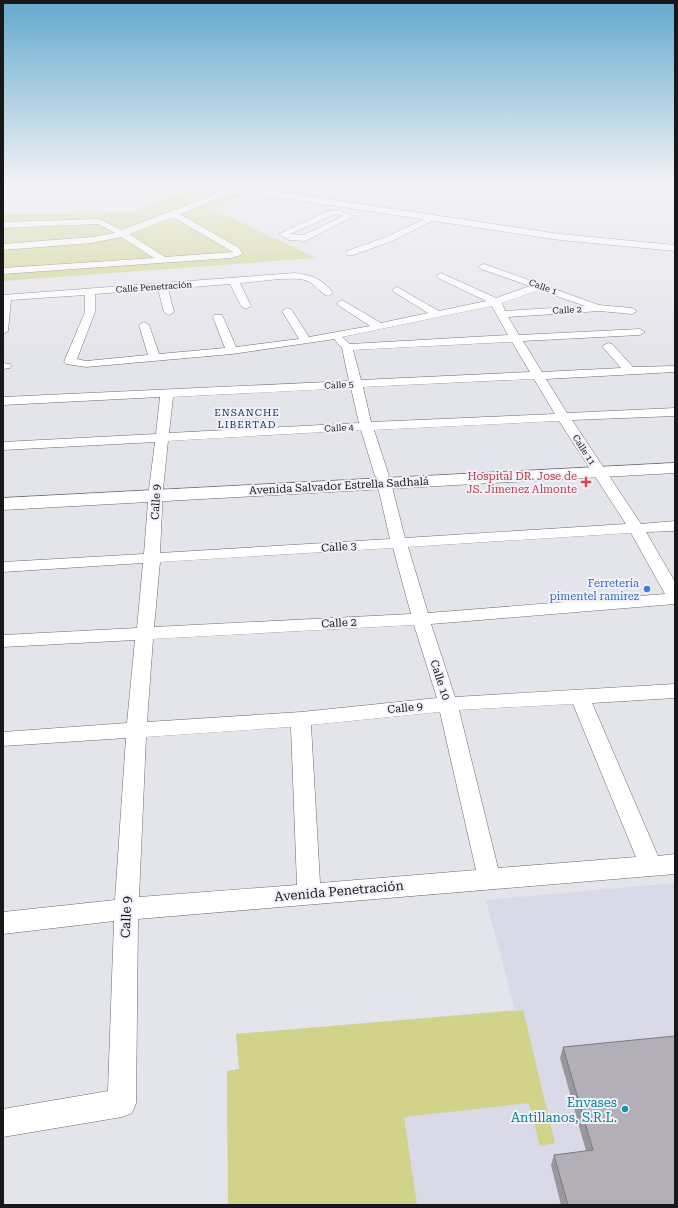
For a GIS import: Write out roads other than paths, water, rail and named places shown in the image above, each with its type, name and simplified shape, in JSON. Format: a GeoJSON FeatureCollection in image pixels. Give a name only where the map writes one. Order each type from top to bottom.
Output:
{"type":"FeatureCollection","features":[{"type":"Feature","properties":{"kind":"main road"},"geometry":{"type":"LineString","coordinates":[[606,241],[675,248]]}},
{"type":"Feature","properties":{"kind":"main road"},"geometry":{"type":"LineString","coordinates":[[648,241],[675,244]]}},
{"type":"Feature","properties":{"kind":"main road","name":"Avenida Salvador Estrella Sadhalá"},"geometry":{"type":"LineString","coordinates":[[597,469],[675,461]]}},
{"type":"Feature","properties":{"kind":"main road","name":"Avenida Salvador Estrella Sadhalá"},"geometry":{"type":"LineString","coordinates":[[3,497],[156,492],[597,469],[675,468]]}},
{"type":"Feature","properties":{"kind":"main road","name":"Avenida Salvador Estrella Sadhalá"},"geometry":{"type":"LineString","coordinates":[[3,504],[156,492]]}},
{"type":"Feature","properties":{"kind":"street"},"geometry":{"type":"LineString","coordinates":[[3,247],[75,241]]}},
{"type":"Feature","properties":{"kind":"street"},"geometry":{"type":"LineString","coordinates":[[135,241],[164,260]]}},
{"type":"Feature","properties":{"kind":"street"},"geometry":{"type":"LineString","coordinates":[[3,271],[164,260],[238,253],[236,250],[221,241]]}},
{"type":"Feature","properties":{"kind":"street"},"geometry":{"type":"LineString","coordinates":[[350,253],[382,241]]}},
{"type":"Feature","properties":{"kind":"street","name":"Calle 1"},"geometry":{"type":"LineString","coordinates":[[484,267],[600,308]]}},
{"type":"Feature","properties":{"kind":"street"},"geometry":{"type":"LineString","coordinates":[[441,276],[496,302]]}},
{"type":"Feature","properties":{"kind":"street","name":"Calle Penetración"},"geometry":{"type":"LineString","coordinates":[[5,298],[283,277],[305,277],[319,283],[328,293]]}},
{"type":"Feature","properties":{"kind":"street"},"geometry":{"type":"LineString","coordinates":[[234,281],[246,306]]}},
{"type":"Feature","properties":{"kind":"street"},"geometry":{"type":"LineString","coordinates":[[162,286],[169,312]]}},
{"type":"Feature","properties":{"kind":"street"},"geometry":{"type":"LineString","coordinates":[[90,292],[90,312],[70,362],[86,364],[155,358],[306,341],[496,302],[540,286]]}},
{"type":"Feature","properties":{"kind":"street"},"geometry":{"type":"LineString","coordinates":[[397,290],[438,315]]}},
{"type":"Feature","properties":{"kind":"street"},"geometry":{"type":"LineString","coordinates":[[3,330],[5,298]]}},
{"type":"Feature","properties":{"kind":"street","name":"Calle 11"},"geometry":{"type":"LineString","coordinates":[[496,302],[501,314],[540,376],[563,417],[636,528],[675,598]]}},
{"type":"Feature","properties":{"kind":"street"},"geometry":{"type":"LineString","coordinates":[[342,303],[379,327]]}},
{"type":"Feature","properties":{"kind":"street","name":"Calle 2"},"geometry":{"type":"LineString","coordinates":[[501,314],[600,308],[632,311]]}},
{"type":"Feature","properties":{"kind":"street"},"geometry":{"type":"LineString","coordinates":[[287,312],[306,341]]}},
{"type":"Feature","properties":{"kind":"street"},"geometry":{"type":"LineString","coordinates":[[218,317],[232,350]]}},
{"type":"Feature","properties":{"kind":"street"},"geometry":{"type":"LineString","coordinates":[[144,325],[155,358]]}},
{"type":"Feature","properties":{"kind":"street"},"geometry":{"type":"LineString","coordinates":[[336,335],[347,347],[640,332]]}},
{"type":"Feature","properties":{"kind":"street"},"geometry":{"type":"LineString","coordinates":[[608,346],[630,372]]}},
{"type":"Feature","properties":{"kind":"street","name":"Calle 10"},"geometry":{"type":"LineString","coordinates":[[347,347],[366,426],[383,480],[399,543],[448,704],[489,878]]}},
{"type":"Feature","properties":{"kind":"street","name":"Calle 5"},"geometry":{"type":"LineString","coordinates":[[3,401],[675,369]]}},
{"type":"Feature","properties":{"kind":"street","name":"Calle 9"},"geometry":{"type":"LineString","coordinates":[[3,1123],[122,1103],[126,909],[136,730],[146,634],[156,492],[167,393]]}},
{"type":"Feature","properties":{"kind":"street","name":"Calle 4"},"geometry":{"type":"LineString","coordinates":[[3,446],[366,426],[675,412]]}},
{"type":"Feature","properties":{"kind":"street","name":"Calle 3"},"geometry":{"type":"LineString","coordinates":[[3,567],[675,526]]}},
{"type":"Feature","properties":{"kind":"street","name":"Calle 2"},"geometry":{"type":"LineString","coordinates":[[3,641],[421,619],[675,598]]}},
{"type":"Feature","properties":{"kind":"street","name":"Calle 9"},"geometry":{"type":"LineString","coordinates":[[3,739],[301,719],[448,704],[580,698],[675,691]]}},
{"type":"Feature","properties":{"kind":"street"},"geometry":{"type":"LineString","coordinates":[[580,698],[651,866]]}},
{"type":"Feature","properties":{"kind":"street"},"geometry":{"type":"LineString","coordinates":[[301,719],[309,894]]}},
{"type":"Feature","properties":{"kind":"street","name":"Avenida Penetración"},"geometry":{"type":"LineString","coordinates":[[3,923],[126,909],[489,878],[675,864]]}},
{"type":"Feature","properties":{"kind":"place","name":"Hospital DR. Jose de JS. Jimenez Almonte"},"geometry":{"type":"Point","coordinates":[586,482]}},
{"type":"Feature","properties":{"kind":"place","name":"Ferretería pimentel ramirez"},"geometry":{"type":"Point","coordinates":[647,589]}},
{"type":"Feature","properties":{"kind":"place","name":"Envases Antillanos, S.R.L."},"geometry":{"type":"Point","coordinates":[625,1109]}},
{"type":"Feature","properties":{"kind":"district","name":"ENSANCHE LIBERTAD"},"geometry":{"type":"Point","coordinates":[247,418]}}]}
